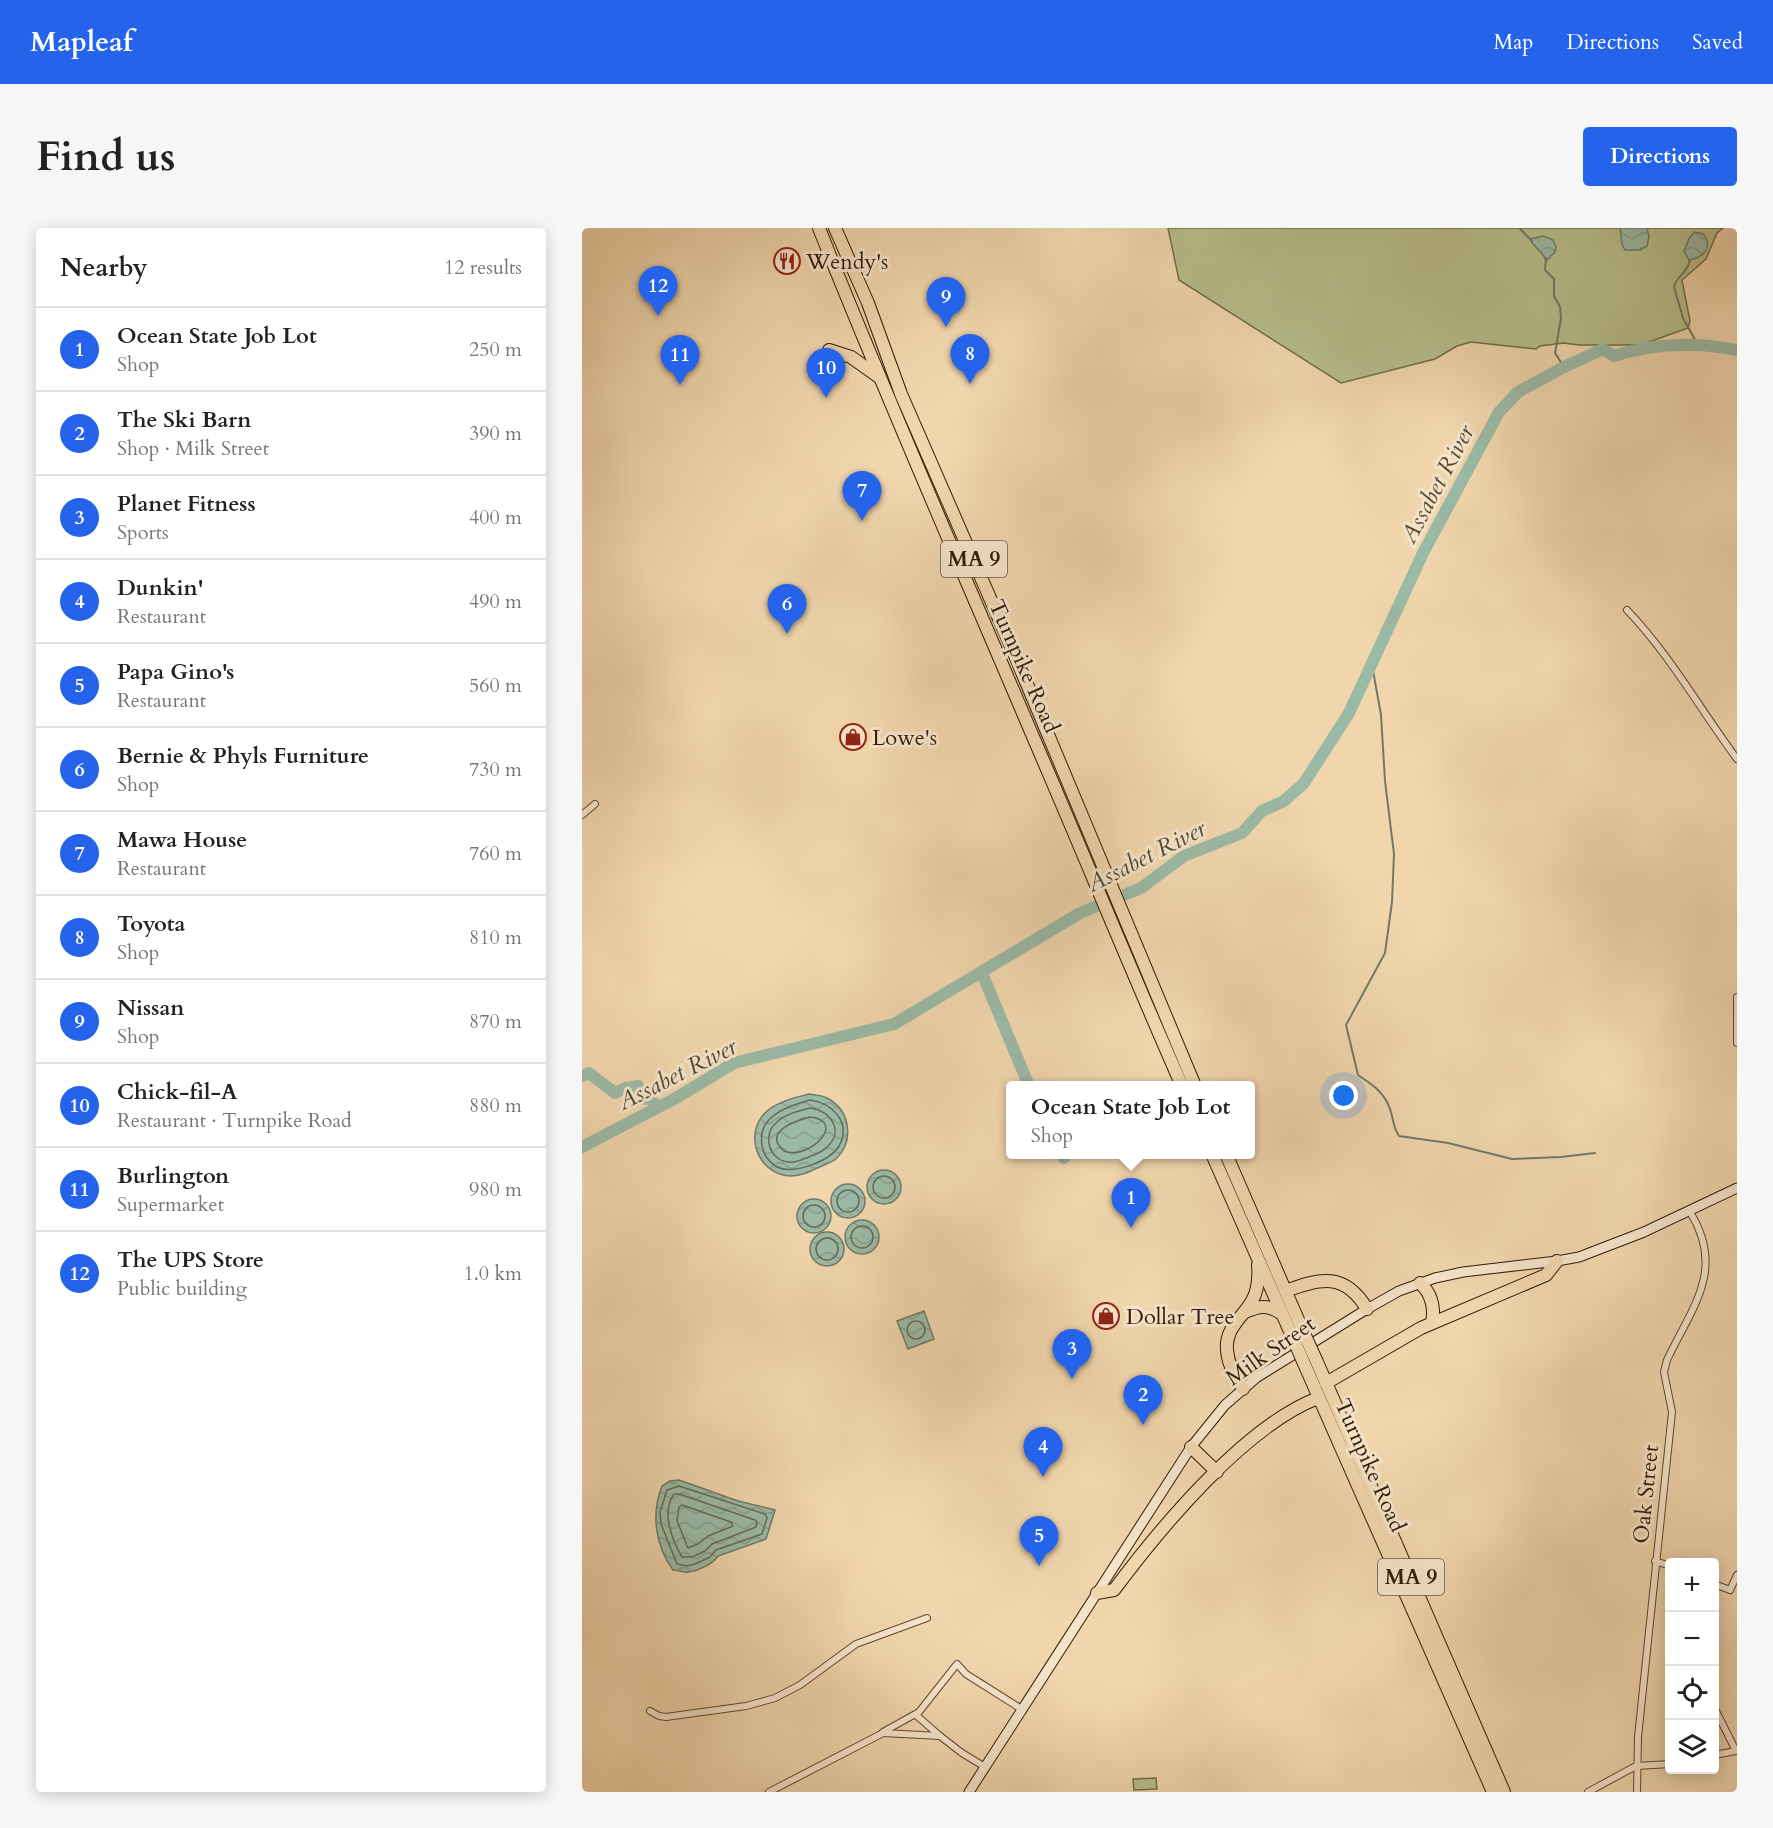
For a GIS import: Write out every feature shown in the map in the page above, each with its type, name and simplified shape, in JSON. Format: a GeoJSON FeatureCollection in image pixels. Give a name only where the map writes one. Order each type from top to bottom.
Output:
{"type":"FeatureCollection","features":[{"type":"Feature","properties":{"kind":"highway","name":"Turnpike Road"},"geometry":{"type":"LineString","coordinates":[[819,228],[879,376],[1180,1081]]}},
{"type":"Feature","properties":{"kind":"highway","name":"Turnpike Road"},"geometry":{"type":"LineString","coordinates":[[835,228],[868,303],[908,408],[1193,1081]]}},
{"type":"Feature","properties":{"kind":"highway"},"geometry":{"type":"LineString","coordinates":[[829,350],[851,357],[879,376]]}},
{"type":"Feature","properties":{"kind":"highway","name":"Turnpike Road"},"geometry":{"type":"LineString","coordinates":[[1214,1159],[1282,1314],[1297,1333]]}},
{"type":"Feature","properties":{"kind":"highway","name":"Turnpike Road"},"geometry":{"type":"LineString","coordinates":[[1228,1159],[1286,1291],[1297,1333],[1312,1365],[1326,1383],[1504,1792]]}},
{"type":"Feature","properties":{"kind":"highway"},"geometry":{"type":"LineString","coordinates":[[1243,1389],[1231,1365],[1227,1349],[1229,1334],[1252,1301],[1257,1287],[1259,1278],[1257,1257]]}},
{"type":"Feature","properties":{"kind":"highway"},"geometry":{"type":"LineString","coordinates":[[1326,1383],[1432,1323],[1546,1275],[1557,1261]]}},
{"type":"Feature","properties":{"kind":"highway"},"geometry":{"type":"LineString","coordinates":[[1286,1291],[1310,1282],[1332,1281],[1352,1290],[1367,1309]]}},
{"type":"Feature","properties":{"kind":"highway"},"geometry":{"type":"LineString","coordinates":[[1420,1283],[1432,1299],[1434,1310],[1432,1323]]}},
{"type":"Feature","properties":{"kind":"highway"},"geometry":{"type":"LineString","coordinates":[[1245,1312],[1265,1306],[1282,1314]]}},
{"type":"Feature","properties":{"kind":"highway","name":"Turnpike Road"},"geometry":{"type":"LineString","coordinates":[[1312,1365],[1318,1398],[1493,1792]]}},
{"type":"Feature","properties":{"kind":"highway"},"geometry":{"type":"LineString","coordinates":[[1097,1593],[1114,1590],[1162,1529],[1246,1445],[1283,1416],[1318,1398]]}},
{"type":"Feature","properties":{"kind":"highway"},"geometry":{"type":"LineString","coordinates":[[1191,1447],[1217,1472]]}},
{"type":"Feature","properties":{"kind":"main road","name":"Milk Street"},"geometry":{"type":"LineString","coordinates":[[969,1792],[1191,1447],[1217,1414],[1243,1389],[1273,1367],[1399,1291],[1463,1272],[1557,1261],[1602,1249],[1690,1212],[1737,1188]]}},
{"type":"Feature","properties":{"kind":"street"},"geometry":{"type":"LineString","coordinates":[[1627,610],[1670,660],[1737,759]]}},
{"type":"Feature","properties":{"kind":"street"},"geometry":{"type":"LineString","coordinates":[[582,815],[595,804]]}},
{"type":"Feature","properties":{"kind":"street"},"geometry":{"type":"LineString","coordinates":[[1737,997],[1737,1043]]}},
{"type":"Feature","properties":{"kind":"street","name":"Oak Street"},"geometry":{"type":"LineString","coordinates":[[1637,1792],[1636,1766],[1672,1412],[1664,1372],[1667,1360],[1701,1290],[1706,1268],[1705,1243],[1690,1212]]}},
{"type":"Feature","properties":{"kind":"street"},"geometry":{"type":"LineString","coordinates":[[1656,1561],[1665,1564]]}},
{"type":"Feature","properties":{"kind":"street"},"geometry":{"type":"LineString","coordinates":[[1730,1590],[1737,1575]]}},
{"type":"Feature","properties":{"kind":"street"},"geometry":{"type":"LineString","coordinates":[[1719,1586],[1730,1590]]}},
{"type":"Feature","properties":{"kind":"street"},"geometry":{"type":"LineString","coordinates":[[1730,1590],[1737,1586]]}},
{"type":"Feature","properties":{"kind":"street"},"geometry":{"type":"LineString","coordinates":[[650,1711],[666,1717],[746,1706],[775,1698],[800,1685],[856,1644],[927,1618]]}},
{"type":"Feature","properties":{"kind":"street"},"geometry":{"type":"LineString","coordinates":[[769,1792],[916,1715],[957,1664],[966,1674],[1023,1710]]}},
{"type":"Feature","properties":{"kind":"street"},"geometry":{"type":"LineString","coordinates":[[916,1715],[940,1736],[985,1767]]}},
{"type":"Feature","properties":{"kind":"street"},"geometry":{"type":"LineString","coordinates":[[1719,1717],[1736,1750],[1719,1754]]}},
{"type":"Feature","properties":{"kind":"street"},"geometry":{"type":"LineString","coordinates":[[883,1733],[940,1736]]}},
{"type":"Feature","properties":{"kind":"street"},"geometry":{"type":"LineString","coordinates":[[1588,1792],[1636,1766],[1665,1764]]}},
{"type":"Feature","properties":{"kind":"green space"},"geometry":{"type":"Polygon","coordinates":[[[1168,228],[1723,228],[1717,233],[1706,259],[1682,280],[1690,321],[1688,328],[1641,345],[1563,343],[1540,346],[1536,349],[1471,342],[1457,346],[1435,359],[1341,383],[1179,280],[1168,228]]]}},
{"type":"Feature","properties":{"kind":"green space"},"geometry":{"type":"Polygon","coordinates":[[[1156,1778],[1157,1789],[1134,1790],[1133,1779],[1156,1778]]]}},
{"type":"Feature","properties":{"kind":"water"},"geometry":{"type":"Polygon","coordinates":[[[1620,228],[1647,228],[1649,237],[1647,246],[1640,250],[1625,250],[1620,228]]]}},
{"type":"Feature","properties":{"kind":"water"},"geometry":{"type":"Polygon","coordinates":[[[1695,232],[1703,234],[1707,247],[1699,257],[1689,260],[1684,251],[1690,237],[1695,232]]]}},
{"type":"Feature","properties":{"kind":"water"},"geometry":{"type":"Polygon","coordinates":[[[1543,236],[1553,240],[1556,247],[1555,252],[1546,261],[1530,239],[1543,236]]]}},
{"type":"Feature","properties":{"kind":"water"},"geometry":{"type":"Polygon","coordinates":[[[809,1094],[825,1097],[841,1110],[847,1126],[846,1143],[836,1159],[827,1164],[800,1175],[780,1174],[765,1164],[756,1148],[756,1131],[759,1122],[764,1114],[774,1106],[809,1094]]]}},
{"type":"Feature","properties":{"kind":"water"},"geometry":{"type":"Polygon","coordinates":[[[884,1170],[896,1175],[901,1187],[896,1199],[884,1204],[872,1199],[867,1187],[872,1175],[884,1170]]]}},
{"type":"Feature","properties":{"kind":"water"},"geometry":{"type":"Polygon","coordinates":[[[848,1184],[860,1189],[865,1201],[860,1213],[848,1218],[836,1213],[831,1201],[836,1189],[848,1184]]]}},
{"type":"Feature","properties":{"kind":"water"},"geometry":{"type":"Polygon","coordinates":[[[814,1199],[826,1204],[831,1216],[826,1228],[814,1233],[802,1228],[797,1216],[802,1204],[814,1199]]]}},
{"type":"Feature","properties":{"kind":"water"},"geometry":{"type":"Polygon","coordinates":[[[862,1220],[874,1225],[879,1237],[874,1249],[862,1254],[850,1249],[845,1237],[850,1225],[862,1220]]]}},
{"type":"Feature","properties":{"kind":"water"},"geometry":{"type":"Polygon","coordinates":[[[827,1232],[839,1237],[844,1249],[839,1261],[827,1266],[815,1261],[810,1249],[815,1237],[827,1232]]]}},
{"type":"Feature","properties":{"kind":"water"},"geometry":{"type":"Polygon","coordinates":[[[924,1311],[934,1339],[908,1349],[897,1321],[924,1311]]]}},
{"type":"Feature","properties":{"kind":"water"},"geometry":{"type":"Polygon","coordinates":[[[679,1480],[738,1501],[775,1510],[766,1539],[718,1556],[709,1564],[696,1570],[686,1572],[673,1570],[662,1550],[656,1518],[662,1486],[670,1481],[679,1480]]]}},
{"type":"Feature","properties":{"kind":"waterway"},"geometry":{"type":"LineString","coordinates":[[1519,228],[1532,241]]}},
{"type":"Feature","properties":{"kind":"waterway"},"geometry":{"type":"LineString","coordinates":[[1546,258],[1545,270],[1554,279],[1554,296],[1560,307],[1561,318],[1555,353],[1564,367]]}},
{"type":"Feature","properties":{"kind":"waterway"},"geometry":{"type":"LineString","coordinates":[[1690,260],[1674,287],[1683,318],[1699,347]]}},
{"type":"Feature","properties":{"kind":"waterway","name":"Assabet River"},"geometry":{"type":"LineString","coordinates":[[582,1147],[676,1098],[734,1063],[894,1024],[1080,913],[1141,888],[1184,856],[1242,833],[1262,811],[1284,801],[1304,783],[1349,713],[1423,553],[1499,412],[1518,392],[1603,349],[1614,356],[1644,348],[1676,345],[1737,350]]}},
{"type":"Feature","properties":{"kind":"waterway"},"geometry":{"type":"LineString","coordinates":[[1372,665],[1381,715],[1385,781],[1394,854],[1392,902],[1385,953],[1346,1025],[1358,1075],[1385,1098],[1399,1136],[1448,1143],[1512,1159],[1595,1153]]}},
{"type":"Feature","properties":{"kind":"waterway"},"geometry":{"type":"LineString","coordinates":[[982,973],[1027,1081]]}},
{"type":"Feature","properties":{"kind":"waterway"},"geometry":{"type":"LineString","coordinates":[[582,1076],[589,1073],[615,1093],[625,1088],[638,1086],[640,1090],[638,1098],[650,1099],[658,1107]]}},
{"type":"Feature","properties":{"kind":"place","name":"Wendy's"},"geometry":{"type":"Point","coordinates":[787,261]}},
{"type":"Feature","properties":{"kind":"place","name":"The UPS Store"},"geometry":{"type":"Point","coordinates":[658,316]}},
{"type":"Feature","properties":{"kind":"place","name":"Nissan"},"geometry":{"type":"Point","coordinates":[946,327]}},
{"type":"Feature","properties":{"kind":"place","name":"Toyota"},"geometry":{"type":"Point","coordinates":[970,384]}},
{"type":"Feature","properties":{"kind":"place","name":"Burlington"},"geometry":{"type":"Point","coordinates":[680,385]}},
{"type":"Feature","properties":{"kind":"place","name":"Chick-fil-A"},"geometry":{"type":"Point","coordinates":[826,398]}},
{"type":"Feature","properties":{"kind":"place","name":"Mawa House"},"geometry":{"type":"Point","coordinates":[862,521]}},
{"type":"Feature","properties":{"kind":"place","name":"Bernie & Phyls Furniture"},"geometry":{"type":"Point","coordinates":[787,634]}},
{"type":"Feature","properties":{"kind":"place","name":"Lowe's"},"geometry":{"type":"Point","coordinates":[853,737]}},
{"type":"Feature","properties":{"kind":"place","name":"Ocean State Job Lot"},"geometry":{"type":"Point","coordinates":[1131,1228]}},
{"type":"Feature","properties":{"kind":"place","name":"Dollar Tree"},"geometry":{"type":"Point","coordinates":[1106,1316]}},
{"type":"Feature","properties":{"kind":"place","name":"Planet Fitness"},"geometry":{"type":"Point","coordinates":[1072,1379]}},
{"type":"Feature","properties":{"kind":"place","name":"The Ski Barn"},"geometry":{"type":"Point","coordinates":[1143,1425]}},
{"type":"Feature","properties":{"kind":"place","name":"Dunkin'"},"geometry":{"type":"Point","coordinates":[1043,1477]}},
{"type":"Feature","properties":{"kind":"place","name":"Papa Gino's"},"geometry":{"type":"Point","coordinates":[1039,1566]}}]}
